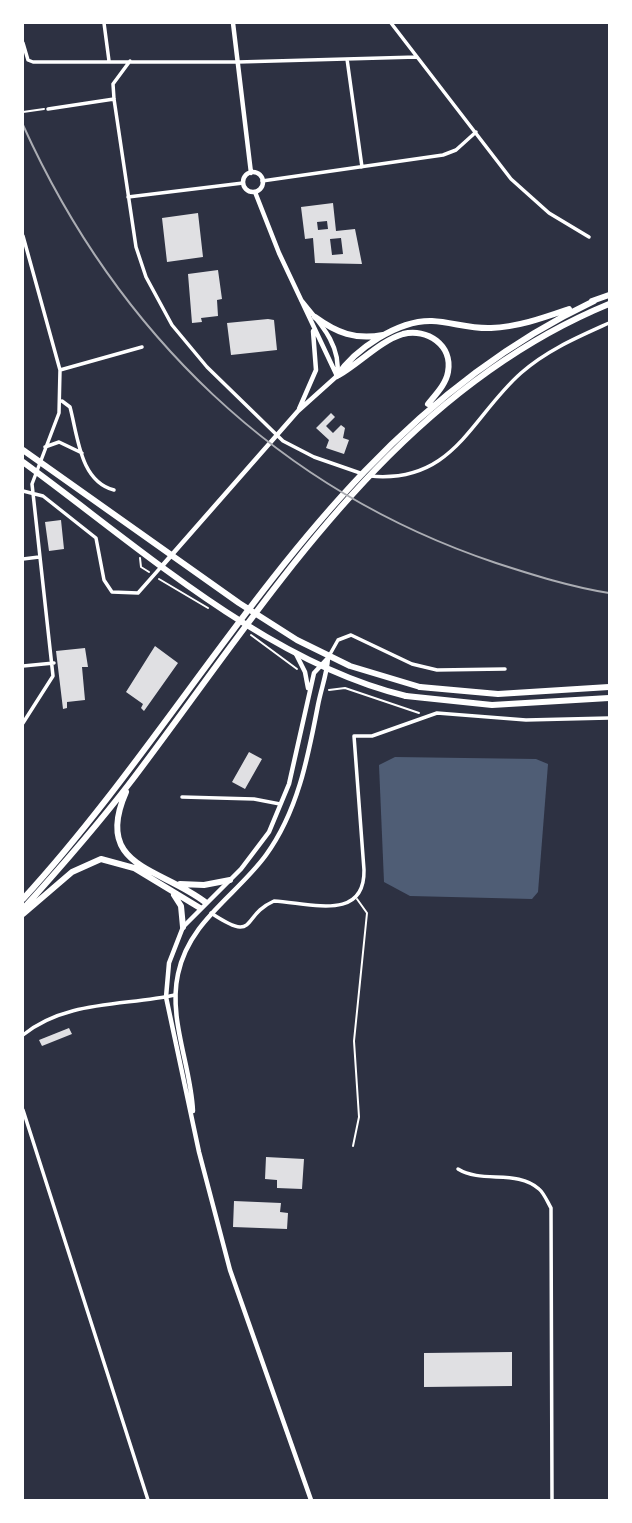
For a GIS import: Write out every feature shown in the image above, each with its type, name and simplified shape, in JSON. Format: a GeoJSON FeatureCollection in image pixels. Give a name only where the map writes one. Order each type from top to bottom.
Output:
{"type":"FeatureCollection","features":[{"type":"Feature","properties":{"kind":"main road"},"geometry":{"type":"LineString","coordinates":[[414,420],[499,354],[548,324],[609,295]]}},
{"type":"Feature","properties":{"kind":"main road"},"geometry":{"type":"LineString","coordinates":[[313,320],[350,336],[385,334],[423,321],[470,327],[512,326],[594,301]]}},
{"type":"Feature","properties":{"kind":"main road"},"geometry":{"type":"LineString","coordinates":[[381,457],[505,360],[555,328],[609,303]]}},
{"type":"Feature","properties":{"kind":"main road"},"geometry":{"type":"LineString","coordinates":[[23,900],[98,812],[237,630],[442,386],[448,374],[446,352],[433,338],[415,333],[399,336],[337,376]]}},
{"type":"Feature","properties":{"kind":"main road"},"geometry":{"type":"LineString","coordinates":[[337,376],[344,365],[385,334]]}},
{"type":"Feature","properties":{"kind":"main road"},"geometry":{"type":"LineString","coordinates":[[23,450],[262,619],[347,665],[420,687],[498,694],[609,687]]}},
{"type":"Feature","properties":{"kind":"main road"},"geometry":{"type":"LineString","coordinates":[[26,465],[162,566],[257,629],[327,669],[377,689],[407,696],[492,705],[609,698]]}},
{"type":"Feature","properties":{"kind":"main road"},"geometry":{"type":"LineString","coordinates":[[23,911],[130,783],[237,630]]}},
{"type":"Feature","properties":{"kind":"main road"},"geometry":{"type":"LineString","coordinates":[[130,783],[116,818],[120,844],[137,863],[203,905]]}},
{"type":"Feature","properties":{"kind":"main road"},"geometry":{"type":"LineString","coordinates":[[23,911],[72,872],[101,859],[125,864],[173,887],[230,880]]}},
{"type":"Feature","properties":{"kind":"main road"},"geometry":{"type":"LineString","coordinates":[[173,887],[180,906],[183,927]]}},
{"type":"Feature","properties":{"kind":"street"},"geometry":{"type":"LineString","coordinates":[[104,23],[109,61]]}},
{"type":"Feature","properties":{"kind":"street"},"geometry":{"type":"LineString","coordinates":[[233,23],[251,173]]}},
{"type":"Feature","properties":{"kind":"street"},"geometry":{"type":"LineString","coordinates":[[391,23],[511,180],[549,213],[589,237]]}},
{"type":"Feature","properties":{"kind":"street"},"geometry":{"type":"LineString","coordinates":[[23,43],[28,60],[33,62],[238,62],[417,57]]}},
{"type":"Feature","properties":{"kind":"street"},"geometry":{"type":"LineString","coordinates":[[347,59],[362,167]]}},
{"type":"Feature","properties":{"kind":"street"},"geometry":{"type":"LineString","coordinates":[[130,61],[113,84],[128,197],[143,270],[182,340],[252,413],[283,440],[314,457],[359,473],[397,475],[440,459],[468,437],[505,389],[524,370],[569,341],[609,323]]}},
{"type":"Feature","properties":{"kind":"street"},"geometry":{"type":"LineString","coordinates":[[48,109],[114,99]]}},
{"type":"Feature","properties":{"kind":"street"},"geometry":{"type":"LineString","coordinates":[[262,181],[443,155],[456,150],[476,132]]}},
{"type":"Feature","properties":{"kind":"street"},"geometry":{"type":"LineString","coordinates":[[243,183],[246,175],[257,173],[262,181],[261,187],[255,192]]}},
{"type":"Feature","properties":{"kind":"street"},"geometry":{"type":"LineString","coordinates":[[128,197],[243,183]]}},
{"type":"Feature","properties":{"kind":"street"},"geometry":{"type":"LineString","coordinates":[[243,183],[247,190],[255,192]]}},
{"type":"Feature","properties":{"kind":"street"},"geometry":{"type":"LineString","coordinates":[[255,192],[301,300],[335,351],[337,376]]}},
{"type":"Feature","properties":{"kind":"street"},"geometry":{"type":"LineString","coordinates":[[23,236],[60,370],[62,401],[32,484],[54,663],[50,683],[23,723]]}},
{"type":"Feature","properties":{"kind":"street"},"geometry":{"type":"LineString","coordinates":[[313,320],[337,376]]}},
{"type":"Feature","properties":{"kind":"street"},"geometry":{"type":"LineString","coordinates":[[298,411],[316,370],[313,320]]}},
{"type":"Feature","properties":{"kind":"street"},"geometry":{"type":"LineString","coordinates":[[60,370],[142,347]]}},
{"type":"Feature","properties":{"kind":"street"},"geometry":{"type":"LineString","coordinates":[[23,491],[43,496],[96,538],[104,580],[111,592],[138,593],[298,411],[337,376]]}},
{"type":"Feature","properties":{"kind":"street"},"geometry":{"type":"LineString","coordinates":[[62,401],[70,407],[92,479],[102,487],[114,490]]}},
{"type":"Feature","properties":{"kind":"street"},"geometry":{"type":"LineString","coordinates":[[46,447],[59,442],[83,454]]}},
{"type":"Feature","properties":{"kind":"street"},"geometry":{"type":"LineString","coordinates":[[23,559],[39,557]]}},
{"type":"Feature","properties":{"kind":"street"},"geometry":{"type":"LineString","coordinates":[[311,1500],[233,1281],[166,997],[170,963],[183,927],[256,851],[282,805],[296,761],[308,693],[320,665],[338,640],[351,635],[412,664],[437,670],[505,669]]}},
{"type":"Feature","properties":{"kind":"street"},"geometry":{"type":"LineString","coordinates":[[293,650],[305,672],[308,693]]}},
{"type":"Feature","properties":{"kind":"street"},"geometry":{"type":"LineString","coordinates":[[194,1123],[192,1092],[176,995],[183,954],[198,928],[265,857],[292,809],[306,764],[328,657]]}},
{"type":"Feature","properties":{"kind":"street"},"geometry":{"type":"LineString","coordinates":[[23,666],[54,663]]}},
{"type":"Feature","properties":{"kind":"street"},"geometry":{"type":"LineString","coordinates":[[203,905],[229,925],[242,928],[249,925],[265,905],[274,901],[345,905],[357,899],[362,892],[365,870],[354,736],[372,736],[423,716],[438,713],[526,720],[609,718]]}},
{"type":"Feature","properties":{"kind":"street"},"geometry":{"type":"LineString","coordinates":[[182,797],[254,799],[282,805]]}},
{"type":"Feature","properties":{"kind":"street"},"geometry":{"type":"LineString","coordinates":[[23,1035],[44,1021],[79,1009],[176,995]]}},
{"type":"Feature","properties":{"kind":"street"},"geometry":{"type":"LineString","coordinates":[[23,1110],[148,1500]]}},
{"type":"Feature","properties":{"kind":"street"},"geometry":{"type":"LineString","coordinates":[[458,1169],[475,1176],[513,1178],[539,1189],[551,1208],[552,1500]]}},
{"type":"Feature","properties":{"kind":"lane"},"geometry":{"type":"LineString","coordinates":[[353,1146],[359,1117],[354,1041],[368,913],[357,899]]}},
{"type":"Feature","properties":{"kind":"path"},"geometry":{"type":"LineString","coordinates":[[23,112],[48,109]]}},
{"type":"Feature","properties":{"kind":"path"},"geometry":{"type":"LineString","coordinates":[[145,553],[139,560],[141,567],[166,584]]}},
{"type":"Feature","properties":{"kind":"path"},"geometry":{"type":"LineString","coordinates":[[329,690],[347,688],[375,700],[414,709],[423,716]]}},
{"type":"Feature","properties":{"kind":"water"},"geometry":{"type":"Polygon","coordinates":[[[395,757],[536,759],[548,764],[538,892],[532,899],[410,896],[384,882],[379,765],[395,757]]]}},
{"type":"Feature","properties":{"kind":"building"},"geometry":{"type":"Polygon","coordinates":[[[333,203],[336,231],[355,229],[362,264],[315,263],[313,238],[305,239],[301,207],[333,203]],[[327,221],[317,222],[318,230],[328,229],[327,221]],[[341,238],[330,239],[332,255],[343,254],[341,238]]]}},
{"type":"Feature","properties":{"kind":"building"},"geometry":{"type":"Polygon","coordinates":[[[198,213],[203,257],[167,262],[162,218],[198,213]]]}},
{"type":"Feature","properties":{"kind":"building"},"geometry":{"type":"Polygon","coordinates":[[[218,270],[222,299],[217,300],[218,316],[201,318],[202,322],[192,323],[188,274],[218,270]]]}},
{"type":"Feature","properties":{"kind":"building"},"geometry":{"type":"Polygon","coordinates":[[[274,320],[277,350],[231,355],[227,323],[274,320]]]}},
{"type":"Feature","properties":{"kind":"building"},"geometry":{"type":"Polygon","coordinates":[[[331,413],[335,417],[326,426],[333,433],[341,425],[345,428],[343,438],[349,440],[344,454],[326,448],[329,440],[316,428],[331,413]]]}},
{"type":"Feature","properties":{"kind":"building"},"geometry":{"type":"Polygon","coordinates":[[[61,520],[64,549],[49,551],[45,522],[61,520]]]}},
{"type":"Feature","properties":{"kind":"building"},"geometry":{"type":"Polygon","coordinates":[[[155,646],[178,663],[144,711],[141,708],[143,704],[126,692],[155,646]]]}},
{"type":"Feature","properties":{"kind":"building"},"geometry":{"type":"Polygon","coordinates":[[[85,648],[88,667],[82,667],[85,700],[67,702],[67,708],[63,709],[56,651],[85,648]]]}},
{"type":"Feature","properties":{"kind":"building"},"geometry":{"type":"Polygon","coordinates":[[[249,752],[262,759],[245,789],[232,782],[249,752]]]}},
{"type":"Feature","properties":{"kind":"building"},"geometry":{"type":"Polygon","coordinates":[[[69,1028],[72,1034],[42,1046],[39,1040],[69,1028]]]}},
{"type":"Feature","properties":{"kind":"building"},"geometry":{"type":"Polygon","coordinates":[[[266,1157],[304,1159],[302,1189],[277,1188],[277,1180],[265,1179],[266,1157]]]}},
{"type":"Feature","properties":{"kind":"building"},"geometry":{"type":"Polygon","coordinates":[[[234,1201],[281,1203],[280,1212],[288,1213],[287,1229],[233,1227],[234,1201]]]}},
{"type":"Feature","properties":{"kind":"building"},"geometry":{"type":"Polygon","coordinates":[[[512,1352],[512,1386],[424,1387],[424,1353],[512,1352]]]}},
{"type":"Feature","properties":{"kind":"railway"},"geometry":{"type":"LineString","coordinates":[[23,125],[61,201],[106,271],[156,336],[213,395],[275,447],[343,493],[417,532],[496,563],[566,584],[609,593]]}}]}
